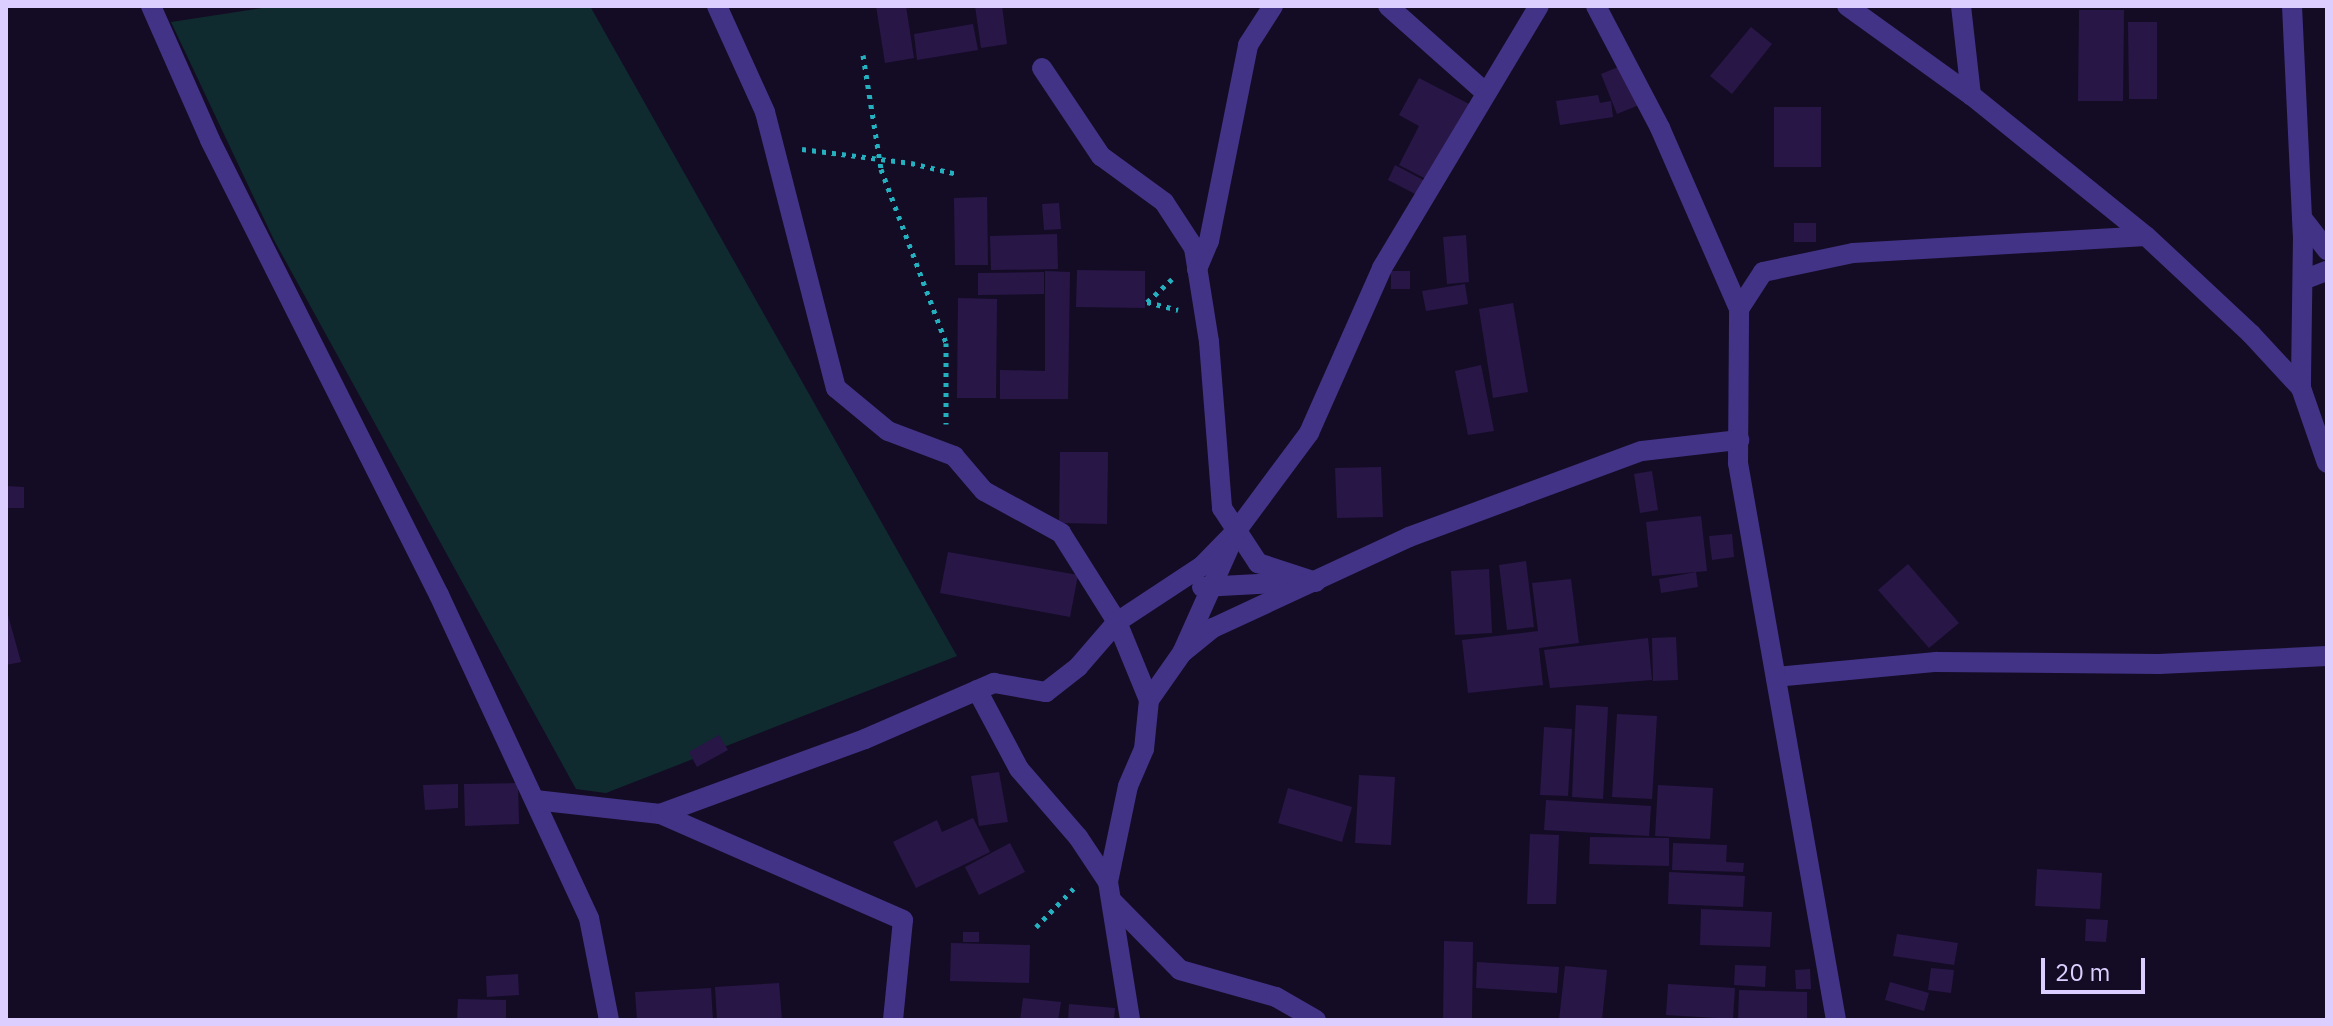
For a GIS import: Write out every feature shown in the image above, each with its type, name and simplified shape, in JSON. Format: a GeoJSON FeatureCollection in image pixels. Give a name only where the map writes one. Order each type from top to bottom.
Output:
{"type":"FeatureCollection","features":[{"type":"Feature","properties":{"kind":"street"},"geometry":{"type":"LineString","coordinates":[[151,6],[210,140],[439,595],[589,918],[609,1020]]}},
{"type":"Feature","properties":{"kind":"street"},"geometry":{"type":"LineString","coordinates":[[717,6],[765,112],[836,388],[888,431],[954,456],[984,491],[1061,533],[1117,622],[1149,700],[1144,749],[1128,786],[1107,883],[1130,1020]]}},
{"type":"Feature","properties":{"kind":"street"},"geometry":{"type":"LineString","coordinates":[[1197,269],[1215,212],[1248,45],[1273,6]]}},
{"type":"Feature","properties":{"kind":"street"},"geometry":{"type":"LineString","coordinates":[[1388,6],[1486,93]]}},
{"type":"Feature","properties":{"kind":"street"},"geometry":{"type":"LineString","coordinates":[[1407,6],[1414,30]]}},
{"type":"Feature","properties":{"kind":"street"},"geometry":{"type":"LineString","coordinates":[[660,814],[850,744],[994,683],[1046,692],[1078,667],[1117,622],[1202,566],[1237,530],[1309,433],[1382,268],[1539,6]]}},
{"type":"Feature","properties":{"kind":"street"},"geometry":{"type":"LineString","coordinates":[[1596,6],[1660,128],[1739,309],[1738,463],[1836,1020]]}},
{"type":"Feature","properties":{"kind":"street"},"geometry":{"type":"LineString","coordinates":[[1847,6],[1971,95],[2146,236],[2301,388]]}},
{"type":"Feature","properties":{"kind":"street"},"geometry":{"type":"LineString","coordinates":[[1961,6],[1971,95]]}},
{"type":"Feature","properties":{"kind":"street"},"geometry":{"type":"LineString","coordinates":[[2292,6],[2302,218],[2301,388],[2327,463]]}},
{"type":"Feature","properties":{"kind":"street"},"geometry":{"type":"LineString","coordinates":[[1042,68],[1101,156],[1164,202],[1194,248],[1209,342],[1222,508],[1258,563],[1312,582]]}},
{"type":"Feature","properties":{"kind":"street"},"geometry":{"type":"LineString","coordinates":[[2302,218],[2327,250]]}},
{"type":"Feature","properties":{"kind":"street"},"geometry":{"type":"LineString","coordinates":[[1739,309],[1763,272],[1853,253],[2146,236]]}},
{"type":"Feature","properties":{"kind":"street"},"geometry":{"type":"LineString","coordinates":[[2303,280],[2327,271]]}},
{"type":"Feature","properties":{"kind":"street"},"geometry":{"type":"LineString","coordinates":[[1182,653],[1213,628],[1409,537],[1642,451],[1739,440]]}},
{"type":"Feature","properties":{"kind":"street"},"geometry":{"type":"LineString","coordinates":[[1149,700],[1182,653],[1237,530]]}},
{"type":"Feature","properties":{"kind":"street"},"geometry":{"type":"LineString","coordinates":[[1163,593],[1212,586],[1312,582]]}},
{"type":"Feature","properties":{"kind":"street"},"geometry":{"type":"LineString","coordinates":[[1776,677],[1936,662],[2159,664],[2327,656]]}},
{"type":"Feature","properties":{"kind":"street"},"geometry":{"type":"LineString","coordinates":[[977,690],[1019,769],[1107,883],[1180,970],[1276,997],[1316,1020]]}},
{"type":"Feature","properties":{"kind":"street"},"geometry":{"type":"LineString","coordinates":[[535,800],[660,814],[903,920],[893,1020]]}},
{"type":"Feature","properties":{"kind":"path"},"geometry":{"type":"LineString","coordinates":[[863,55],[880,159],[946,343],[946,422],[954,456]]}},
{"type":"Feature","properties":{"kind":"path"},"geometry":{"type":"LineString","coordinates":[[765,112],[803,150],[880,159],[957,174]]}},
{"type":"Feature","properties":{"kind":"path"},"geometry":{"type":"LineString","coordinates":[[1036,927],[1107,883]]}},
{"type":"Feature","properties":{"kind":"green space"},"geometry":{"type":"Polygon","coordinates":[[[275,6],[590,6],[957,656],[606,793],[576,789],[274,240],[171,22],[275,6]]]}},
{"type":"Feature","properties":{"kind":"building"},"geometry":{"type":"Polygon","coordinates":[[[876,6],[906,6],[914,58],[885,63],[876,6]]]}},
{"type":"Feature","properties":{"kind":"building"},"geometry":{"type":"Polygon","coordinates":[[[975,6],[1002,6],[1007,44],[981,48],[975,6]]]}},
{"type":"Feature","properties":{"kind":"building"},"geometry":{"type":"Polygon","coordinates":[[[2079,10],[2124,10],[2123,101],[2078,101],[2079,10]]]}},
{"type":"Feature","properties":{"kind":"building"},"geometry":{"type":"Polygon","coordinates":[[[2128,22],[2157,22],[2157,99],[2129,99],[2128,22]]]}},
{"type":"Feature","properties":{"kind":"building"},"geometry":{"type":"Polygon","coordinates":[[[973,24],[978,50],[917,60],[914,34],[973,24]]]}},
{"type":"Feature","properties":{"kind":"building"},"geometry":{"type":"Polygon","coordinates":[[[1751,27],[1772,44],[1732,94],[1710,76],[1751,27]]]}},
{"type":"Feature","properties":{"kind":"building"},"geometry":{"type":"Polygon","coordinates":[[[1623,65],[1639,105],[1617,114],[1601,74],[1623,65]]]}},
{"type":"Feature","properties":{"kind":"building"},"geometry":{"type":"Polygon","coordinates":[[[1419,78],[1471,105],[1430,181],[1399,165],[1419,126],[1399,115],[1419,78]]]}},
{"type":"Feature","properties":{"kind":"building"},"geometry":{"type":"Polygon","coordinates":[[[1598,95],[1600,103],[1611,101],[1613,117],[1560,125],[1556,101],[1598,95]]]}},
{"type":"Feature","properties":{"kind":"building"},"geometry":{"type":"Polygon","coordinates":[[[1774,107],[1821,107],[1821,167],[1774,167],[1774,107]]]}},
{"type":"Feature","properties":{"kind":"building"},"geometry":{"type":"Polygon","coordinates":[[[1395,165],[1429,183],[1421,197],[1388,180],[1395,165]]]}},
{"type":"Feature","properties":{"kind":"building"},"geometry":{"type":"Polygon","coordinates":[[[987,197],[988,265],[955,265],[954,198],[987,197]]]}},
{"type":"Feature","properties":{"kind":"building"},"geometry":{"type":"Polygon","coordinates":[[[1059,203],[1061,229],[1044,230],[1042,204],[1059,203]]]}},
{"type":"Feature","properties":{"kind":"building"},"geometry":{"type":"Polygon","coordinates":[[[1794,223],[1816,223],[1816,242],[1794,242],[1794,223]]]}},
{"type":"Feature","properties":{"kind":"building"},"geometry":{"type":"Polygon","coordinates":[[[1057,234],[1058,269],[991,270],[990,236],[1057,234]]]}},
{"type":"Feature","properties":{"kind":"building"},"geometry":{"type":"Polygon","coordinates":[[[1466,235],[1469,282],[1447,284],[1443,237],[1466,235]]]}},
{"type":"Feature","properties":{"kind":"building"},"geometry":{"type":"Polygon","coordinates":[[[1077,270],[1145,271],[1145,308],[1076,307],[1077,270]]]}},
{"type":"Feature","properties":{"kind":"building"},"geometry":{"type":"Polygon","coordinates":[[[1045,271],[1070,272],[1068,399],[1000,399],[1000,370],[1045,371],[1045,271]]]}},
{"type":"Feature","properties":{"kind":"building"},"geometry":{"type":"Polygon","coordinates":[[[1391,271],[1410,271],[1410,289],[1391,289],[1391,271]]]}},
{"type":"Feature","properties":{"kind":"building"},"geometry":{"type":"Polygon","coordinates":[[[1044,272],[1044,294],[978,295],[978,273],[1044,272]]]}},
{"type":"Feature","properties":{"kind":"building"},"geometry":{"type":"Polygon","coordinates":[[[1465,284],[1468,304],[1426,311],[1422,291],[1465,284]]]}},
{"type":"Feature","properties":{"kind":"building"},"geometry":{"type":"Polygon","coordinates":[[[958,298],[997,299],[996,398],[957,398],[958,298]]]}},
{"type":"Feature","properties":{"kind":"building"},"geometry":{"type":"Polygon","coordinates":[[[1513,303],[1528,392],[1493,398],[1479,309],[1513,303]]]}},
{"type":"Feature","properties":{"kind":"building"},"geometry":{"type":"Polygon","coordinates":[[[1481,365],[1494,431],[1468,435],[1455,371],[1481,365]]]}},
{"type":"Feature","properties":{"kind":"building"},"geometry":{"type":"Polygon","coordinates":[[[1060,452],[1108,452],[1107,524],[1059,523],[1060,452]]]}},
{"type":"Feature","properties":{"kind":"building"},"geometry":{"type":"Polygon","coordinates":[[[1381,467],[1383,517],[1337,518],[1335,468],[1381,467]]]}},
{"type":"Feature","properties":{"kind":"building"},"geometry":{"type":"Polygon","coordinates":[[[1652,471],[1658,510],[1640,513],[1634,474],[1652,471]]]}},
{"type":"Feature","properties":{"kind":"building"},"geometry":{"type":"Polygon","coordinates":[[[6,486],[24,487],[24,508],[6,508],[6,486]]]}},
{"type":"Feature","properties":{"kind":"building"},"geometry":{"type":"Polygon","coordinates":[[[1701,516],[1707,571],[1652,576],[1646,522],[1701,516]]]}},
{"type":"Feature","properties":{"kind":"building"},"geometry":{"type":"Polygon","coordinates":[[[1732,534],[1734,557],[1712,560],[1709,536],[1732,534]]]}},
{"type":"Feature","properties":{"kind":"building"},"geometry":{"type":"Polygon","coordinates":[[[948,552],[1078,575],[1070,617],[940,593],[948,552]]]}},
{"type":"Feature","properties":{"kind":"building"},"geometry":{"type":"Polygon","coordinates":[[[1526,561],[1534,627],[1507,630],[1499,565],[1526,561]]]}},
{"type":"Feature","properties":{"kind":"building"},"geometry":{"type":"Polygon","coordinates":[[[1908,564],[1959,623],[1929,648],[1878,590],[1908,564]]]}},
{"type":"Feature","properties":{"kind":"building"},"geometry":{"type":"Polygon","coordinates":[[[1489,569],[1492,633],[1455,635],[1451,571],[1489,569]]]}},
{"type":"Feature","properties":{"kind":"building"},"geometry":{"type":"Polygon","coordinates":[[[1696,572],[1698,587],[1661,593],[1659,579],[1696,572]]]}},
{"type":"Feature","properties":{"kind":"building"},"geometry":{"type":"Polygon","coordinates":[[[1571,579],[1579,643],[1539,648],[1543,685],[1468,693],[1462,640],[1538,631],[1532,583],[1571,579]]]}},
{"type":"Feature","properties":{"kind":"building"},"geometry":{"type":"Polygon","coordinates":[[[6,608],[21,662],[6,665],[6,608]]]}},
{"type":"Feature","properties":{"kind":"building"},"geometry":{"type":"Polygon","coordinates":[[[1676,637],[1678,680],[1653,681],[1652,638],[1676,637]]]}},
{"type":"Feature","properties":{"kind":"building"},"geometry":{"type":"Polygon","coordinates":[[[1648,638],[1652,680],[1550,688],[1544,650],[1648,638]]]}},
{"type":"Feature","properties":{"kind":"building"},"geometry":{"type":"Polygon","coordinates":[[[1576,705],[1608,707],[1603,799],[1572,797],[1576,705]]]}},
{"type":"Feature","properties":{"kind":"building"},"geometry":{"type":"Polygon","coordinates":[[[1617,714],[1657,716],[1652,799],[1612,797],[1617,714]]]}},
{"type":"Feature","properties":{"kind":"building"},"geometry":{"type":"Polygon","coordinates":[[[1544,727],[1572,729],[1568,796],[1540,795],[1544,727]]]}},
{"type":"Feature","properties":{"kind":"building"},"geometry":{"type":"Polygon","coordinates":[[[719,735],[728,750],[697,767],[689,752],[719,735]]]}},
{"type":"Feature","properties":{"kind":"building"},"geometry":{"type":"Polygon","coordinates":[[[999,772],[1008,822],[979,826],[971,776],[999,772]]]}},
{"type":"Feature","properties":{"kind":"building"},"geometry":{"type":"Polygon","coordinates":[[[1359,775],[1395,777],[1391,845],[1355,843],[1359,775]]]}},
{"type":"Feature","properties":{"kind":"building"},"geometry":{"type":"Polygon","coordinates":[[[518,783],[519,824],[465,826],[464,784],[518,783]]]}},
{"type":"Feature","properties":{"kind":"building"},"geometry":{"type":"Polygon","coordinates":[[[458,784],[458,808],[425,810],[423,785],[458,784]]]}},
{"type":"Feature","properties":{"kind":"building"},"geometry":{"type":"Polygon","coordinates":[[[1658,785],[1713,788],[1710,839],[1655,836],[1658,785]]]}},
{"type":"Feature","properties":{"kind":"building"},"geometry":{"type":"Polygon","coordinates":[[[1288,788],[1352,807],[1342,842],[1278,823],[1288,788]]]}},
{"type":"Feature","properties":{"kind":"building"},"geometry":{"type":"Polygon","coordinates":[[[1546,800],[1651,806],[1649,836],[1544,830],[1546,800]]]}},
{"type":"Feature","properties":{"kind":"building"},"geometry":{"type":"Polygon","coordinates":[[[973,818],[990,852],[916,888],[893,842],[937,820],[942,832],[973,818]]]}},
{"type":"Feature","properties":{"kind":"building"},"geometry":{"type":"Polygon","coordinates":[[[1530,834],[1559,835],[1556,904],[1527,904],[1530,834]]]}},
{"type":"Feature","properties":{"kind":"building"},"geometry":{"type":"Polygon","coordinates":[[[1590,837],[1669,838],[1669,866],[1589,864],[1590,837]]]}},
{"type":"Feature","properties":{"kind":"building"},"geometry":{"type":"Polygon","coordinates":[[[1010,843],[1025,872],[979,895],[965,867],[1010,843]]]}},
{"type":"Feature","properties":{"kind":"building"},"geometry":{"type":"Polygon","coordinates":[[[1673,843],[1727,845],[1726,862],[1744,863],[1743,872],[1672,870],[1673,843]]]}},
{"type":"Feature","properties":{"kind":"building"},"geometry":{"type":"Polygon","coordinates":[[[2037,869],[2102,873],[2100,909],[2035,906],[2037,869]]]}},
{"type":"Feature","properties":{"kind":"building"},"geometry":{"type":"Polygon","coordinates":[[[1669,872],[1745,876],[1743,907],[1668,904],[1669,872]]]}},
{"type":"Feature","properties":{"kind":"building"},"geometry":{"type":"Polygon","coordinates":[[[1701,909],[1772,912],[1770,947],[1700,945],[1701,909]]]}},
{"type":"Feature","properties":{"kind":"building"},"geometry":{"type":"Polygon","coordinates":[[[2086,919],[2108,920],[2106,942],[2085,941],[2086,919]]]}},
{"type":"Feature","properties":{"kind":"building"},"geometry":{"type":"Polygon","coordinates":[[[963,932],[979,932],[979,942],[963,942],[963,932]]]}},
{"type":"Feature","properties":{"kind":"building"},"geometry":{"type":"Polygon","coordinates":[[[1897,934],[1958,943],[1954,965],[1893,956],[1897,934]]]}},
{"type":"Feature","properties":{"kind":"building"},"geometry":{"type":"Polygon","coordinates":[[[1444,941],[1473,942],[1472,1020],[1443,1020],[1444,941]]]}},
{"type":"Feature","properties":{"kind":"building"},"geometry":{"type":"Polygon","coordinates":[[[951,943],[1030,945],[1029,983],[950,981],[951,943]]]}},
{"type":"Feature","properties":{"kind":"building"},"geometry":{"type":"Polygon","coordinates":[[[1477,962],[1559,967],[1557,993],[1476,988],[1477,962]]]}},
{"type":"Feature","properties":{"kind":"building"},"geometry":{"type":"Polygon","coordinates":[[[1735,965],[1766,966],[1765,987],[1734,985],[1735,965]]]}},
{"type":"Feature","properties":{"kind":"building"},"geometry":{"type":"Polygon","coordinates":[[[1565,966],[1607,970],[1602,1020],[1559,1020],[1565,966]]]}},
{"type":"Feature","properties":{"kind":"building"},"geometry":{"type":"Polygon","coordinates":[[[1931,968],[1954,970],[1951,993],[1928,990],[1931,968]]]}},
{"type":"Feature","properties":{"kind":"building"},"geometry":{"type":"Polygon","coordinates":[[[1810,969],[1811,989],[1796,989],[1795,970],[1810,969]]]}},
{"type":"Feature","properties":{"kind":"building"},"geometry":{"type":"Polygon","coordinates":[[[518,974],[519,995],[487,997],[486,976],[518,974]]]}},
{"type":"Feature","properties":{"kind":"building"},"geometry":{"type":"Polygon","coordinates":[[[1890,982],[1929,993],[1924,1011],[1885,1000],[1890,982]]]}},
{"type":"Feature","properties":{"kind":"building"},"geometry":{"type":"Polygon","coordinates":[[[779,983],[782,1020],[717,1020],[715,987],[779,983]]]}},
{"type":"Feature","properties":{"kind":"building"},"geometry":{"type":"Polygon","coordinates":[[[1668,984],[1735,988],[1733,1019],[1666,1015],[1668,984]]]}},
{"type":"Feature","properties":{"kind":"building"},"geometry":{"type":"Polygon","coordinates":[[[711,988],[713,1020],[637,1020],[635,992],[711,988]]]}},
{"type":"Feature","properties":{"kind":"building"},"geometry":{"type":"Polygon","coordinates":[[[1739,990],[1807,992],[1807,1020],[1738,1020],[1739,990]]]}},
{"type":"Feature","properties":{"kind":"building"},"geometry":{"type":"Polygon","coordinates":[[[1023,998],[1061,1002],[1058,1020],[1020,1020],[1023,998]]]}},
{"type":"Feature","properties":{"kind":"building"},"geometry":{"type":"Polygon","coordinates":[[[458,999],[506,1000],[506,1020],[457,1020],[458,999]]]}},
{"type":"Feature","properties":{"kind":"building"},"geometry":{"type":"Polygon","coordinates":[[[1069,1004],[1115,1008],[1114,1020],[1068,1020],[1069,1004]]]}}]}
